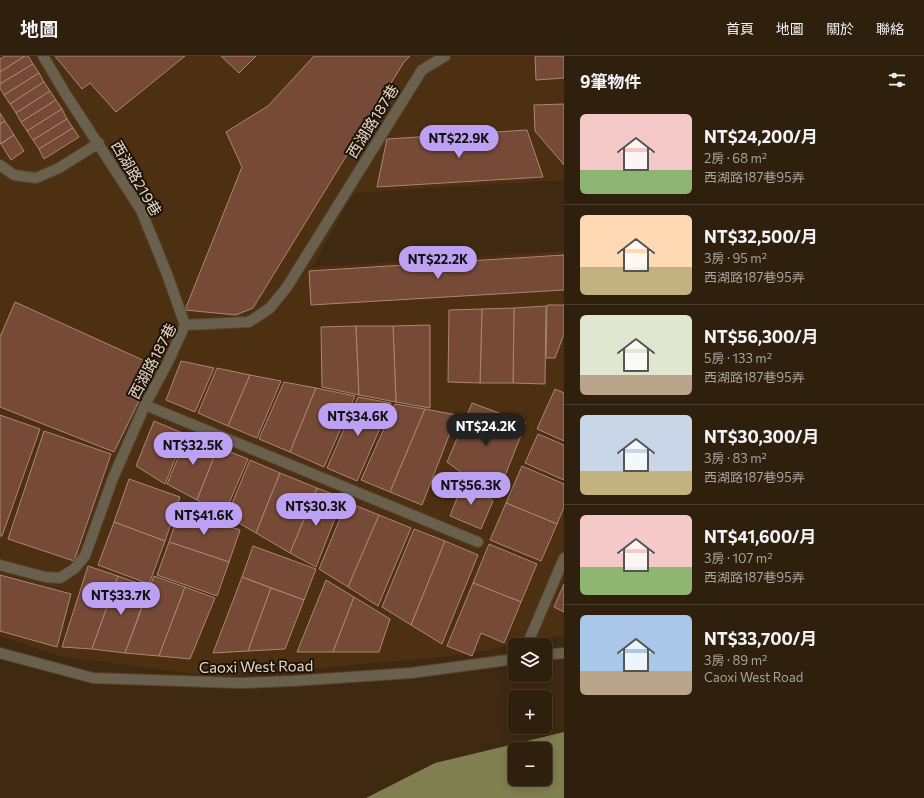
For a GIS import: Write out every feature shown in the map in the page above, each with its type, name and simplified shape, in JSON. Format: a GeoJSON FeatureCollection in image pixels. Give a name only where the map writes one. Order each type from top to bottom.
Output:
{"type":"FeatureCollection","features":[{"type":"Feature","properties":{"kind":"street","name":"西湖路219巷"},"geometry":{"type":"LineString","coordinates":[[43,56],[141,210],[167,274],[185,325]]}},
{"type":"Feature","properties":{"kind":"street","name":"西湖路187巷"},"geometry":{"type":"LineString","coordinates":[[0,565],[45,577],[60,578],[74,569],[86,556],[113,478],[145,405],[168,362],[185,325],[249,322],[270,308],[287,287],[422,70],[444,56]]}},
{"type":"Feature","properties":{"kind":"street"},"geometry":{"type":"LineString","coordinates":[[0,165],[14,175],[36,178],[59,168],[99,143]]}},
{"type":"Feature","properties":{"kind":"street"},"geometry":{"type":"LineString","coordinates":[[145,405],[478,542]]}},
{"type":"Feature","properties":{"kind":"street"},"geometry":{"type":"LineString","coordinates":[[530,638],[564,558]]}},
{"type":"Feature","properties":{"kind":"street","name":"Caoxi West Road"},"geometry":{"type":"LineString","coordinates":[[0,653],[93,678],[240,683],[411,673],[508,660]]}},
{"type":"Feature","properties":{"kind":"street"},"geometry":{"type":"LineString","coordinates":[[552,654],[564,653]]}},
{"type":"Feature","properties":{"kind":"shaded area"},"geometry":{"type":"Polygon","coordinates":[[[0,56],[564,56],[564,180],[354,193],[312,267],[564,251],[564,635],[549,638],[508,638],[508,646],[463,655],[219,677],[59,656],[0,636],[0,56]]]}},
{"type":"Feature","properties":{"kind":"shaded area"},"geometry":{"type":"Polygon","coordinates":[[[564,732],[564,798],[366,798],[435,763],[508,745],[508,786],[552,786],[552,742],[522,742],[564,732]]]}},
{"type":"Feature","properties":{"kind":"building"},"geometry":{"type":"Polygon","coordinates":[[[5,56],[25,56],[0,72],[0,59],[5,56]]]}},
{"type":"Feature","properties":{"kind":"building"},"geometry":{"type":"Polygon","coordinates":[[[25,56],[28,56],[33,64],[0,84],[0,72],[25,56]]]}},
{"type":"Feature","properties":{"kind":"building"},"geometry":{"type":"Polygon","coordinates":[[[55,56],[185,56],[116,112],[90,83],[82,89],[55,56]]]}},
{"type":"Feature","properties":{"kind":"building"},"geometry":{"type":"Polygon","coordinates":[[[221,56],[256,56],[239,73],[221,56]]]}},
{"type":"Feature","properties":{"kind":"building"},"geometry":{"type":"Polygon","coordinates":[[[314,56],[410,56],[404,62],[253,308],[236,315],[185,310],[242,167],[226,132],[268,106],[314,56]]]}},
{"type":"Feature","properties":{"kind":"building"},"geometry":{"type":"Polygon","coordinates":[[[535,56],[564,56],[564,78],[536,80],[535,56]]]}},
{"type":"Feature","properties":{"kind":"building"},"geometry":{"type":"Polygon","coordinates":[[[33,64],[39,73],[4,95],[0,88],[0,84],[33,64]]]}},
{"type":"Feature","properties":{"kind":"building"},"geometry":{"type":"Polygon","coordinates":[[[39,73],[44,82],[10,104],[4,95],[39,73]]]}},
{"type":"Feature","properties":{"kind":"building"},"geometry":{"type":"Polygon","coordinates":[[[44,82],[50,91],[16,113],[10,104],[44,82]]]}},
{"type":"Feature","properties":{"kind":"building"},"geometry":{"type":"Polygon","coordinates":[[[50,91],[56,100],[21,122],[16,113],[50,91]]]}},
{"type":"Feature","properties":{"kind":"building"},"geometry":{"type":"Polygon","coordinates":[[[56,100],[62,109],[27,131],[21,122],[56,100]]]}},
{"type":"Feature","properties":{"kind":"building"},"geometry":{"type":"Polygon","coordinates":[[[564,104],[564,165],[535,131],[534,105],[564,104]]]}},
{"type":"Feature","properties":{"kind":"building"},"geometry":{"type":"Polygon","coordinates":[[[62,109],[67,119],[33,140],[27,131],[62,109]]]}},
{"type":"Feature","properties":{"kind":"building"},"geometry":{"type":"Polygon","coordinates":[[[0,113],[5,121],[0,124],[0,113]]]}},
{"type":"Feature","properties":{"kind":"building"},"geometry":{"type":"Polygon","coordinates":[[[67,119],[73,128],[39,149],[33,140],[67,119]]]}},
{"type":"Feature","properties":{"kind":"building"},"geometry":{"type":"Polygon","coordinates":[[[5,121],[14,135],[0,144],[0,124],[5,121]]]}},
{"type":"Feature","properties":{"kind":"building"},"geometry":{"type":"Polygon","coordinates":[[[73,128],[79,137],[44,159],[39,149],[73,128]]]}},
{"type":"Feature","properties":{"kind":"building"},"geometry":{"type":"Polygon","coordinates":[[[527,130],[543,177],[377,187],[387,139],[527,130]]]}},
{"type":"Feature","properties":{"kind":"building"},"geometry":{"type":"Polygon","coordinates":[[[14,135],[24,151],[11,160],[1,144],[14,135]]]}},
{"type":"Feature","properties":{"kind":"building"},"geometry":{"type":"Polygon","coordinates":[[[564,255],[564,290],[311,305],[309,271],[564,255]]]}},
{"type":"Feature","properties":{"kind":"building"},"geometry":{"type":"Polygon","coordinates":[[[15,302],[156,366],[114,452],[0,407],[0,337],[15,302]]]}},
{"type":"Feature","properties":{"kind":"building"},"geometry":{"type":"Polygon","coordinates":[[[547,305],[564,305],[564,334],[555,358],[546,358],[547,305]]]}},
{"type":"Feature","properties":{"kind":"building"},"geometry":{"type":"Polygon","coordinates":[[[546,306],[545,384],[513,383],[514,308],[546,306]]]}},
{"type":"Feature","properties":{"kind":"building"},"geometry":{"type":"Polygon","coordinates":[[[514,308],[513,383],[480,383],[482,309],[514,308]]]}},
{"type":"Feature","properties":{"kind":"building"},"geometry":{"type":"Polygon","coordinates":[[[482,309],[480,383],[448,382],[449,310],[482,309]]]}},
{"type":"Feature","properties":{"kind":"building"},"geometry":{"type":"Polygon","coordinates":[[[430,325],[430,408],[396,402],[393,326],[430,325]]]}},
{"type":"Feature","properties":{"kind":"building"},"geometry":{"type":"Polygon","coordinates":[[[356,326],[359,395],[322,387],[321,327],[356,326]]]}},
{"type":"Feature","properties":{"kind":"building"},"geometry":{"type":"Polygon","coordinates":[[[356,326],[393,326],[396,402],[359,395],[356,326]]]}},
{"type":"Feature","properties":{"kind":"building"},"geometry":{"type":"Polygon","coordinates":[[[181,361],[214,368],[195,412],[166,400],[181,361]]]}},
{"type":"Feature","properties":{"kind":"building"},"geometry":{"type":"Polygon","coordinates":[[[217,368],[250,375],[228,426],[198,413],[217,368]]]}},
{"type":"Feature","properties":{"kind":"building"},"geometry":{"type":"Polygon","coordinates":[[[250,375],[281,381],[257,438],[228,426],[250,375]]]}},
{"type":"Feature","properties":{"kind":"building"},"geometry":{"type":"Polygon","coordinates":[[[284,382],[316,388],[290,452],[259,439],[284,382]]]}},
{"type":"Feature","properties":{"kind":"building"},"geometry":{"type":"Polygon","coordinates":[[[316,388],[355,396],[324,467],[290,452],[316,388]]]}},
{"type":"Feature","properties":{"kind":"building"},"geometry":{"type":"Polygon","coordinates":[[[555,389],[564,393],[564,441],[537,429],[555,389]]]}},
{"type":"Feature","properties":{"kind":"building"},"geometry":{"type":"Polygon","coordinates":[[[358,397],[391,403],[357,481],[327,468],[358,397]]]}},
{"type":"Feature","properties":{"kind":"building"},"geometry":{"type":"Polygon","coordinates":[[[472,403],[526,423],[496,498],[447,462],[472,403]]]}},
{"type":"Feature","properties":{"kind":"building"},"geometry":{"type":"Polygon","coordinates":[[[395,404],[425,409],[390,492],[361,480],[395,404]]]}},
{"type":"Feature","properties":{"kind":"building"},"geometry":{"type":"Polygon","coordinates":[[[425,409],[457,415],[422,505],[390,492],[425,409]]]}},
{"type":"Feature","properties":{"kind":"building"},"geometry":{"type":"Polygon","coordinates":[[[0,415],[40,429],[2,536],[0,536],[0,415]]]}},
{"type":"Feature","properties":{"kind":"building"},"geometry":{"type":"Polygon","coordinates":[[[154,421],[185,434],[165,484],[136,466],[154,421]]]}},
{"type":"Feature","properties":{"kind":"building"},"geometry":{"type":"Polygon","coordinates":[[[44,431],[111,454],[74,561],[8,539],[44,431]]]}},
{"type":"Feature","properties":{"kind":"building"},"geometry":{"type":"Polygon","coordinates":[[[188,434],[218,447],[197,500],[167,484],[188,434]]]}},
{"type":"Feature","properties":{"kind":"building"},"geometry":{"type":"Polygon","coordinates":[[[538,434],[564,445],[564,480],[525,463],[538,434]]]}},
{"type":"Feature","properties":{"kind":"building"},"geometry":{"type":"Polygon","coordinates":[[[218,447],[248,459],[224,515],[197,500],[218,447]]]}},
{"type":"Feature","properties":{"kind":"building"},"geometry":{"type":"Polygon","coordinates":[[[250,460],[280,473],[256,533],[227,516],[250,460]]]}},
{"type":"Feature","properties":{"kind":"building"},"geometry":{"type":"Polygon","coordinates":[[[522,466],[564,484],[564,507],[557,524],[506,503],[522,466]]]}},
{"type":"Feature","properties":{"kind":"building"},"geometry":{"type":"Polygon","coordinates":[[[280,473],[317,488],[290,553],[256,533],[280,473]]]}},
{"type":"Feature","properties":{"kind":"building"},"geometry":{"type":"Polygon","coordinates":[[[129,479],[180,497],[165,541],[114,522],[129,479]]]}},
{"type":"Feature","properties":{"kind":"building"},"geometry":{"type":"Polygon","coordinates":[[[464,480],[493,501],[481,529],[450,516],[464,480]]]}},
{"type":"Feature","properties":{"kind":"building"},"geometry":{"type":"Polygon","coordinates":[[[317,488],[343,498],[316,567],[290,553],[317,488]]]}},
{"type":"Feature","properties":{"kind":"building"},"geometry":{"type":"Polygon","coordinates":[[[347,502],[379,515],[348,587],[319,569],[347,502]]]}},
{"type":"Feature","properties":{"kind":"building"},"geometry":{"type":"Polygon","coordinates":[[[506,503],[557,524],[541,561],[490,540],[506,503]]]}},
{"type":"Feature","properties":{"kind":"building"},"geometry":{"type":"Polygon","coordinates":[[[180,509],[240,530],[229,562],[169,542],[180,509]]]}},
{"type":"Feature","properties":{"kind":"building"},"geometry":{"type":"Polygon","coordinates":[[[379,515],[411,528],[378,606],[348,587],[379,515]]]}},
{"type":"Feature","properties":{"kind":"building"},"geometry":{"type":"Polygon","coordinates":[[[114,522],[165,541],[149,584],[98,565],[114,522]]]}},
{"type":"Feature","properties":{"kind":"building"},"geometry":{"type":"Polygon","coordinates":[[[414,529],[445,541],[411,625],[382,607],[414,529]]]}},
{"type":"Feature","properties":{"kind":"building"},"geometry":{"type":"Polygon","coordinates":[[[445,541],[478,555],[442,644],[411,625],[445,541]]]}},
{"type":"Feature","properties":{"kind":"building"},"geometry":{"type":"Polygon","coordinates":[[[169,542],[229,562],[217,596],[157,575],[169,542]]]}},
{"type":"Feature","properties":{"kind":"building"},"geometry":{"type":"Polygon","coordinates":[[[489,544],[537,564],[521,602],[473,583],[489,544]]]}},
{"type":"Feature","properties":{"kind":"building"},"geometry":{"type":"Polygon","coordinates":[[[253,546],[316,569],[304,600],[242,577],[253,546]]]}},
{"type":"Feature","properties":{"kind":"building"},"geometry":{"type":"Polygon","coordinates":[[[88,566],[118,576],[92,649],[62,647],[88,566]]]}},
{"type":"Feature","properties":{"kind":"building"},"geometry":{"type":"Polygon","coordinates":[[[0,575],[71,594],[57,647],[0,631],[0,575]]]}},
{"type":"Feature","properties":{"kind":"building"},"geometry":{"type":"Polygon","coordinates":[[[118,576],[149,587],[125,653],[92,649],[118,576]]]}},
{"type":"Feature","properties":{"kind":"building"},"geometry":{"type":"Polygon","coordinates":[[[154,576],[185,587],[159,656],[125,653],[154,576]]]}},
{"type":"Feature","properties":{"kind":"building"},"geometry":{"type":"Polygon","coordinates":[[[242,577],[271,588],[248,651],[213,653],[242,577]]]}},
{"type":"Feature","properties":{"kind":"building"},"geometry":{"type":"Polygon","coordinates":[[[326,580],[354,597],[333,652],[297,652],[326,580]]]}},
{"type":"Feature","properties":{"kind":"building"},"geometry":{"type":"Polygon","coordinates":[[[473,583],[521,602],[504,643],[481,633],[472,656],[447,646],[473,583]]]}},
{"type":"Feature","properties":{"kind":"building"},"geometry":{"type":"Polygon","coordinates":[[[564,584],[564,612],[554,607],[564,584]]]}},
{"type":"Feature","properties":{"kind":"building"},"geometry":{"type":"Polygon","coordinates":[[[185,587],[215,598],[190,659],[159,656],[185,587]]]}},
{"type":"Feature","properties":{"kind":"building"},"geometry":{"type":"Polygon","coordinates":[[[271,588],[304,600],[285,649],[248,651],[271,588]]]}},
{"type":"Feature","properties":{"kind":"building"},"geometry":{"type":"Polygon","coordinates":[[[354,597],[390,619],[379,652],[333,652],[354,597]]]}}]}
